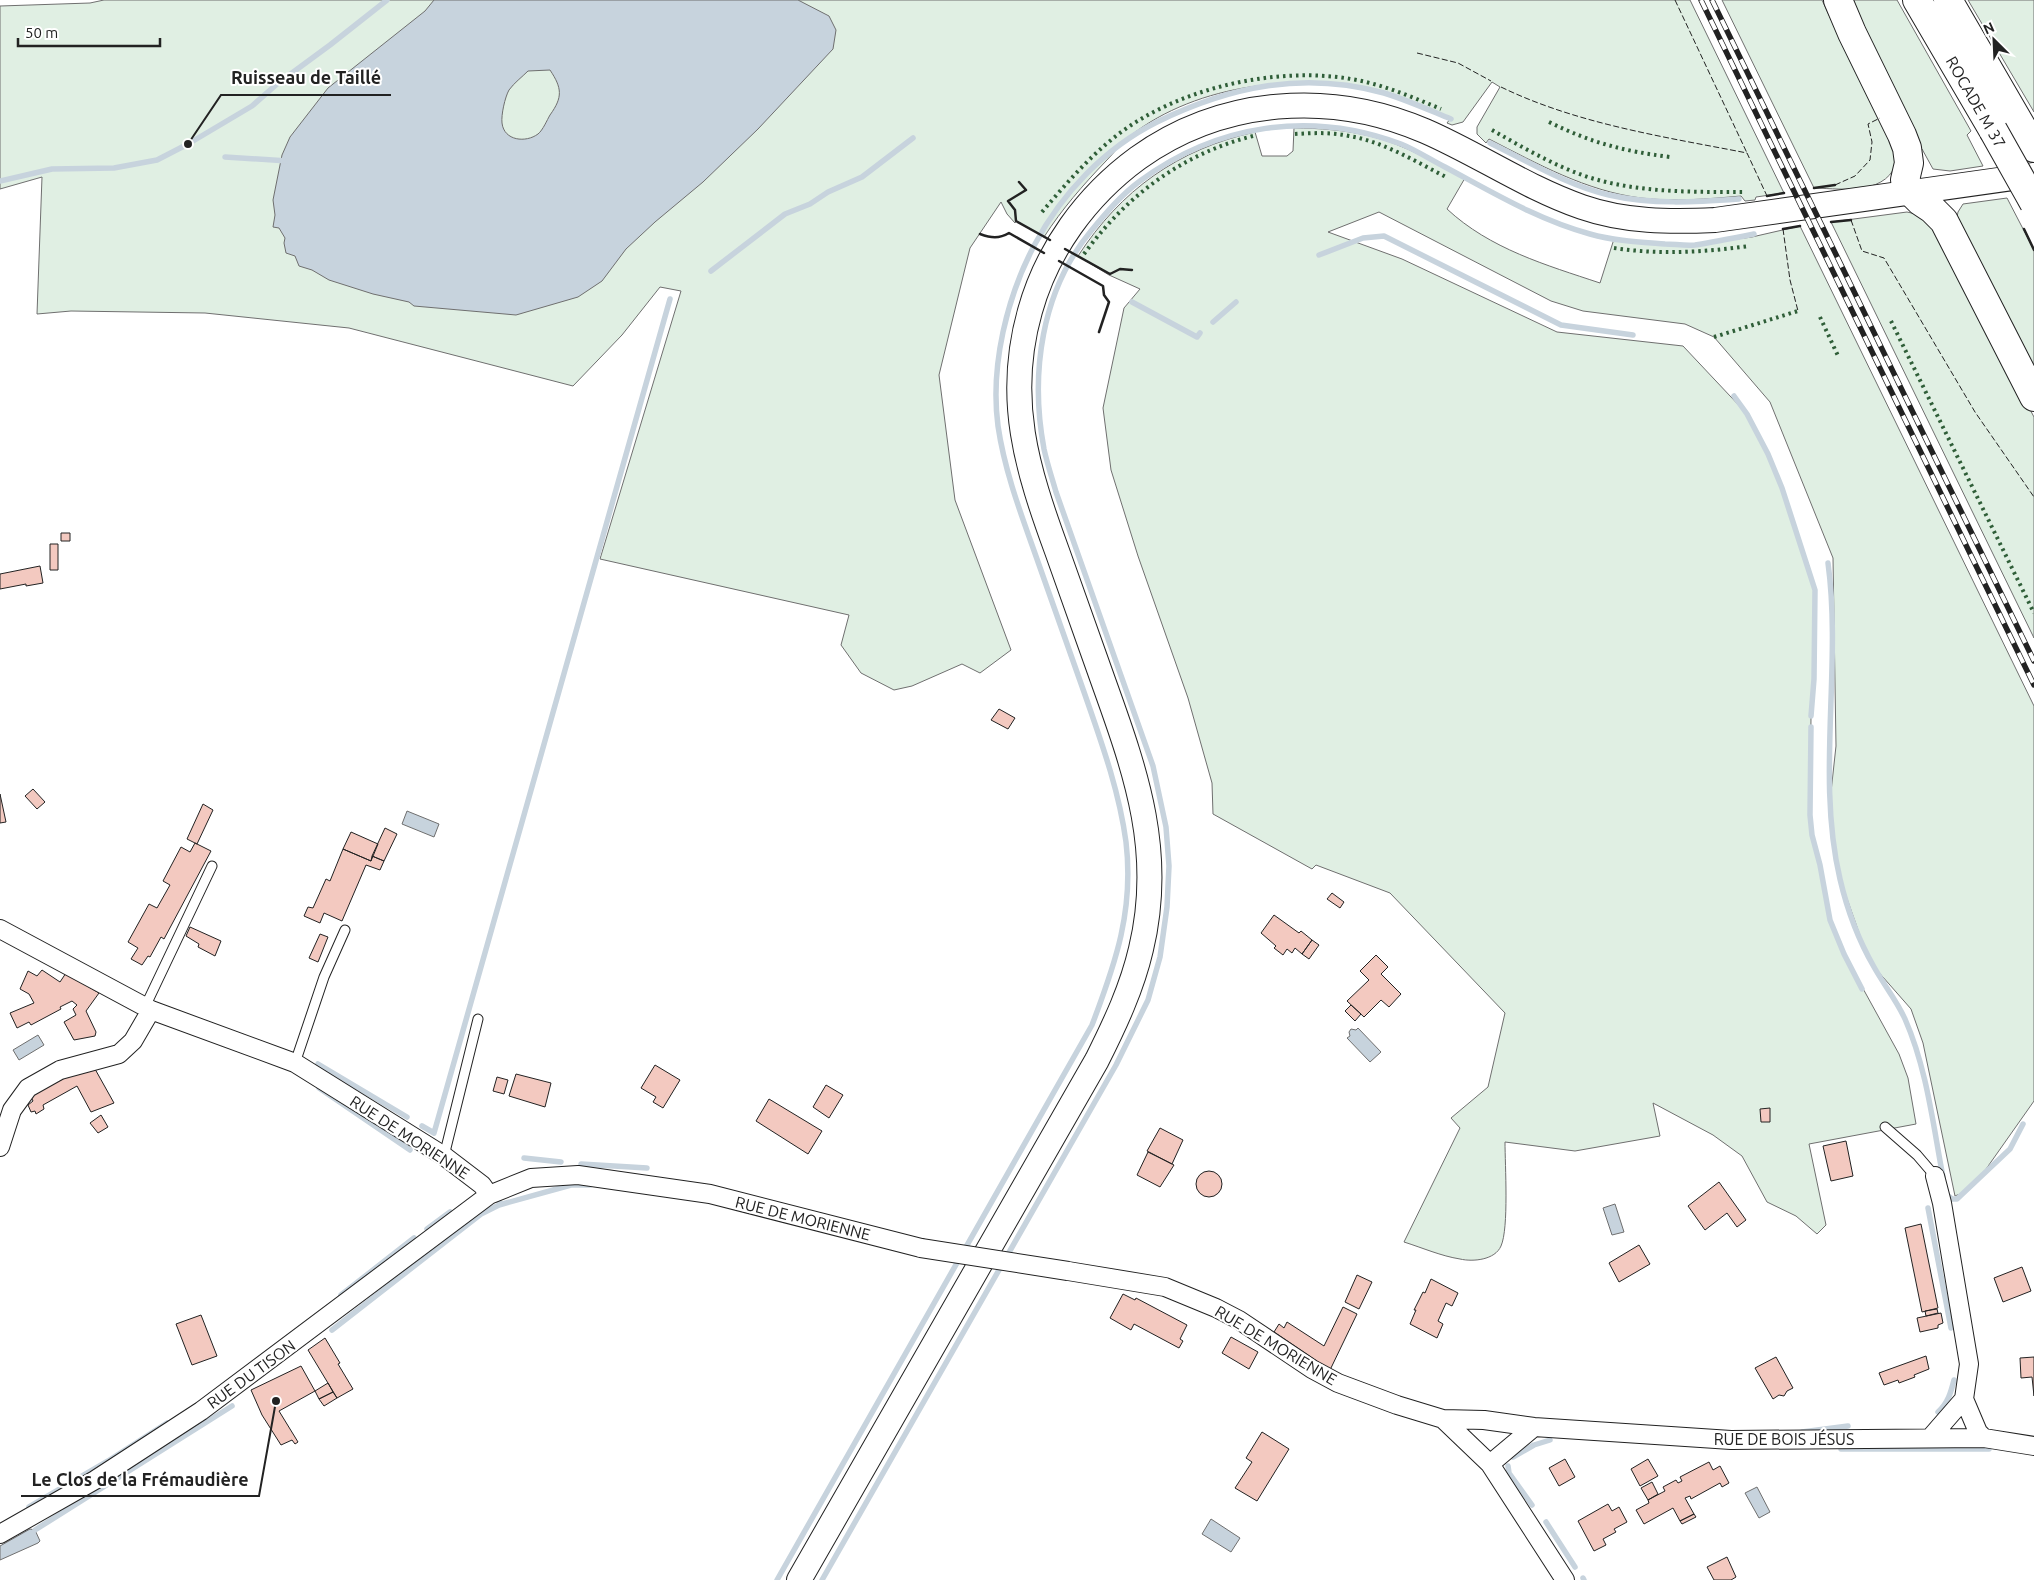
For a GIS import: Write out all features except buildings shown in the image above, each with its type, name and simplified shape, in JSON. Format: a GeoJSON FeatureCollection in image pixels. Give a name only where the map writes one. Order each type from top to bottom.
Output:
{"type":"FeatureCollection","features":[{"type":"Feature","properties":{"kind":"highway"},"geometry":{"type":"LineString","coordinates":[[1838,0],[1852,33],[1902,134],[1907,148],[1909,163],[1905,180],[1911,192],[1944,221],[2034,397]]}},
{"type":"Feature","properties":{"kind":"highway","name":"ROCADE M 37"},"geometry":{"type":"LineString","coordinates":[[1917,0],[2034,204]]}},
{"type":"Feature","properties":{"kind":"highway","name":"ROCADE M 37"},"geometry":{"type":"LineString","coordinates":[[1948,0],[2030,141]]}},
{"type":"Feature","properties":{"kind":"main road"},"geometry":{"type":"LineString","coordinates":[[799,1580],[1097,1060],[1125,1002],[1142,947],[1149,891],[1150,861],[1143,804],[1124,740],[1034,487],[1023,442],[1020,420],[1020,366],[1026,323],[1034,296],[1058,245],[1089,202],[1128,166],[1153,147],[1177,134],[1202,123],[1242,111],[1276,106],[1304,105],[1335,106],[1367,112],[1398,121],[1426,132],[1549,194],[1584,208],[1638,220],[1679,222],[1715,220],[2034,175]]}},
{"type":"Feature","properties":{"kind":"street","name":"RUE DE MORIENNE"},"geometry":{"type":"LineString","coordinates":[[0,929],[148,1008],[295,1063],[444,1156],[482,1185],[489,1195],[531,1178],[578,1175],[710,1194],[921,1248],[1164,1287],[1224,1312],[1312,1370],[1338,1383],[1397,1406],[1442,1419],[1490,1464],[1565,1580]]}},
{"type":"Feature","properties":{"kind":"street"},"geometry":{"type":"LineString","coordinates":[[0,1147],[12,1110],[28,1088],[60,1070],[119,1054],[134,1041],[148,1008]]}},
{"type":"Feature","properties":{"kind":"street"},"geometry":{"type":"LineString","coordinates":[[1934,1176],[1942,1203],[1968,1364],[1964,1400],[1978,1432],[1984,1438]]}},
{"type":"Feature","properties":{"kind":"street","name":"RUE DU TISON"},"geometry":{"type":"LineString","coordinates":[[0,1534],[95,1480],[201,1410],[489,1195]]}},
{"type":"Feature","properties":{"kind":"street"},"geometry":{"type":"LineString","coordinates":[[1930,1438],[1964,1400]]}},
{"type":"Feature","properties":{"kind":"street","name":"RUE DE BOIS JÉSUS"},"geometry":{"type":"LineString","coordinates":[[1442,1419],[1484,1420],[1534,1427],[1731,1440],[1984,1438],[2034,1446]]}},
{"type":"Feature","properties":{"kind":"street"},"geometry":{"type":"LineString","coordinates":[[1490,1464],[1534,1427]]}},
{"type":"Feature","properties":{"kind":"lane"},"geometry":{"type":"LineString","coordinates":[[148,1008],[212,866]]}},
{"type":"Feature","properties":{"kind":"lane"},"geometry":{"type":"LineString","coordinates":[[295,1063],[324,977],[345,930]]}},
{"type":"Feature","properties":{"kind":"lane"},"geometry":{"type":"LineString","coordinates":[[444,1156],[478,1019]]}},
{"type":"Feature","properties":{"kind":"lane"},"geometry":{"type":"LineString","coordinates":[[1885,1127],[1917,1156],[1934,1176]]}},
{"type":"Feature","properties":{"kind":"green space"},"geometry":{"type":"Polygon","coordinates":[[[104,0],[1690,0],[1784,193],[1756,197],[1755,200],[1745,201],[1741,196],[1666,200],[1621,194],[1582,183],[1544,167],[1489,139],[1486,143],[1477,134],[1477,127],[1500,87],[1492,82],[1463,122],[1452,125],[1447,123],[1450,119],[1409,101],[1383,93],[1318,83],[1285,83],[1251,87],[1218,94],[1187,104],[1157,118],[1130,136],[1121,145],[1073,197],[1044,237],[1016,221],[1015,223],[1007,214],[1001,202],[970,248],[939,375],[955,500],[1011,650],[980,673],[962,664],[912,686],[894,690],[861,673],[841,645],[849,615],[600,559],[681,291],[660,287],[622,335],[573,386],[349,328],[205,313],[71,311],[37,314],[42,177],[0,189],[0,6],[90,3],[104,0]]]}},
{"type":"Feature","properties":{"kind":"green space"},"geometry":{"type":"Polygon","coordinates":[[[1722,0],[1822,0],[1851,63],[1894,145],[1894,157],[1898,158],[1893,170],[1885,179],[1864,188],[1814,188],[1722,0]]]}},
{"type":"Feature","properties":{"kind":"green space"},"geometry":{"type":"Polygon","coordinates":[[[1843,0],[1897,0],[1971,131],[1967,135],[1983,166],[1950,171],[1933,169],[1922,149],[1917,150],[1843,0]]]}},
{"type":"Feature","properties":{"kind":"green space"},"geometry":{"type":"Polygon","coordinates":[[[1968,0],[2034,0],[2034,112],[1968,0]]]}},
{"type":"Feature","properties":{"kind":"green space"},"geometry":{"type":"Polygon","coordinates":[[[1294,128],[1351,132],[1383,139],[1431,160],[1465,178],[1447,209],[1464,223],[1481,235],[1519,254],[1600,283],[1614,239],[1692,245],[1752,237],[1800,226],[2034,706],[2034,1101],[1979,1179],[1962,1193],[1955,1196],[1923,1043],[1911,1009],[1875,968],[1863,944],[1840,879],[1833,833],[1831,792],[1836,746],[1833,558],[1770,402],[1714,337],[1685,324],[1583,311],[1551,301],[1379,212],[1328,232],[1402,259],[1557,332],[1683,346],[1747,414],[1768,454],[1809,566],[1815,590],[1810,815],[1812,835],[1820,865],[1830,920],[1844,954],[1899,1054],[1908,1078],[1916,1124],[1809,1144],[1826,1225],[1817,1234],[1796,1216],[1767,1202],[1742,1156],[1713,1135],[1653,1103],[1660,1136],[1575,1151],[1505,1142],[1505,1225],[1501,1246],[1498,1251],[1489,1257],[1465,1260],[1446,1256],[1404,1242],[1460,1128],[1451,1118],[1488,1087],[1505,1013],[1390,893],[1316,865],[1312,869],[1213,814],[1212,783],[1188,698],[1138,556],[1111,470],[1103,408],[1124,308],[1140,289],[1109,275],[1078,256],[1113,211],[1133,192],[1176,161],[1201,149],[1255,132],[1262,156],[1287,156],[1293,151],[1294,128]]]}},
{"type":"Feature","properties":{"kind":"green space"},"geometry":{"type":"Polygon","coordinates":[[[2007,198],[2034,250],[2034,383],[1957,217],[1963,204],[2007,198]]]}},
{"type":"Feature","properties":{"kind":"green space"},"geometry":{"type":"Polygon","coordinates":[[[1907,212],[1916,214],[1929,221],[2034,417],[2034,638],[1831,222],[1907,212]]]}},
{"type":"Feature","properties":{"kind":"shaded area"},"geometry":{"type":"Polygon","coordinates":[[[434,0],[798,0],[829,16],[836,30],[833,49],[758,129],[703,182],[626,249],[602,281],[578,297],[516,315],[414,306],[409,302],[373,294],[329,280],[312,270],[299,266],[295,256],[286,253],[285,238],[279,228],[273,227],[275,215],[273,200],[282,155],[290,137],[328,88],[425,11],[434,0]],[[550,70],[528,71],[509,90],[502,115],[502,123],[507,134],[511,137],[528,139],[538,134],[543,128],[559,98],[559,87],[550,70]]]}},
{"type":"Feature","properties":{"kind":"shaded area"},"geometry":{"type":"Polygon","coordinates":[[[407,811],[439,824],[434,837],[402,824],[407,811]]]}},
{"type":"Feature","properties":{"kind":"shaded area"},"geometry":{"type":"Polygon","coordinates":[[[1358,1028],[1381,1052],[1370,1062],[1347,1038],[1350,1036],[1349,1032],[1351,1029],[1356,1030],[1358,1028]]]}},
{"type":"Feature","properties":{"kind":"shaded area"},"geometry":{"type":"Polygon","coordinates":[[[38,1035],[44,1045],[19,1060],[13,1050],[38,1035]]]}},
{"type":"Feature","properties":{"kind":"shaded area"},"geometry":{"type":"Polygon","coordinates":[[[1615,1204],[1624,1232],[1612,1235],[1603,1208],[1615,1204]]]}},
{"type":"Feature","properties":{"kind":"shaded area"},"geometry":{"type":"Polygon","coordinates":[[[1757,1487],[1770,1512],[1759,1518],[1745,1493],[1757,1487]]]}},
{"type":"Feature","properties":{"kind":"shaded area"},"geometry":{"type":"Polygon","coordinates":[[[1211,1519],[1240,1538],[1231,1552],[1202,1534],[1211,1519]]]}},
{"type":"Feature","properties":{"kind":"shaded area"},"geometry":{"type":"Polygon","coordinates":[[[30,1529],[35,1530],[40,1541],[0,1560],[0,1546],[30,1529]]]}},
{"type":"Feature","properties":{"kind":"waterway"},"geometry":{"type":"LineString","coordinates":[[0,181],[52,169],[114,168],[157,160],[252,106],[277,84],[387,0]]}},
{"type":"Feature","properties":{"kind":"waterway"},"geometry":{"type":"LineString","coordinates":[[777,1580],[1092,1025],[1109,979],[1121,935],[1125,913],[1128,867],[1126,842],[1119,804],[1097,729],[1017,501],[1004,456],[998,426],[996,380],[999,356],[1009,309],[1025,264],[1058,207],[1103,159],[1120,145],[1157,122],[1212,99],[1268,86],[1296,83],[1325,83],[1354,86],[1384,93],[1451,119]]}},
{"type":"Feature","properties":{"kind":"waterway"},"geometry":{"type":"LineString","coordinates":[[822,1580],[1116,1065],[1148,1000],[1160,957],[1167,907],[1169,866],[1166,827],[1153,766],[1056,492],[1044,449],[1040,421],[1038,392],[1044,334],[1050,307],[1074,255],[1091,231],[1120,198],[1133,186],[1170,162],[1201,146],[1233,135],[1266,128],[1299,126],[1333,127],[1367,133],[1401,144],[1534,213],[1571,228],[1599,236],[1636,242],[1691,245],[1754,234]]}},
{"type":"Feature","properties":{"kind":"waterway"},"geometry":{"type":"LineString","coordinates":[[711,271],[785,214],[810,204],[828,192],[862,177],[913,138]]}},
{"type":"Feature","properties":{"kind":"waterway"},"geometry":{"type":"LineString","coordinates":[[1490,143],[1563,179],[1609,195],[1641,200],[1690,202],[1739,199]]}},
{"type":"Feature","properties":{"kind":"waterway"},"geometry":{"type":"LineString","coordinates":[[225,157],[288,161]]}},
{"type":"Feature","properties":{"kind":"waterway"},"geometry":{"type":"LineString","coordinates":[[1319,255],[1363,238],[1384,236],[1561,325],[1633,335]]}},
{"type":"Feature","properties":{"kind":"waterway"},"geometry":{"type":"LineString","coordinates":[[422,1126],[434,1133],[670,299]]}},
{"type":"Feature","properties":{"kind":"waterway"},"geometry":{"type":"LineString","coordinates":[[1132,302],[1197,337],[1200,333]]}},
{"type":"Feature","properties":{"kind":"waterway"},"geometry":{"type":"LineString","coordinates":[[1213,322],[1236,302]]}},
{"type":"Feature","properties":{"kind":"waterway"},"geometry":{"type":"LineString","coordinates":[[1734,396],[1747,414],[1768,454],[1782,488],[1815,590],[1814,679],[1811,716]]}},
{"type":"Feature","properties":{"kind":"waterway"},"geometry":{"type":"LineString","coordinates":[[1828,563],[1832,602],[1830,802],[1833,841],[1840,879],[1858,936],[1878,974],[1902,1012],[1913,1038],[1924,1077],[1943,1177]]}},
{"type":"Feature","properties":{"kind":"waterway"},"geometry":{"type":"LineString","coordinates":[[1811,727],[1810,815],[1812,835],[1820,865],[1830,920],[1844,954],[1862,989]]}},
{"type":"Feature","properties":{"kind":"waterway"},"geometry":{"type":"LineString","coordinates":[[318,1064],[407,1117]]}},
{"type":"Feature","properties":{"kind":"waterway"},"geometry":{"type":"LineString","coordinates":[[319,1088],[410,1150]]}},
{"type":"Feature","properties":{"kind":"waterway"},"geometry":{"type":"LineString","coordinates":[[1946,1191],[1947,1195],[1952,1199],[1957,1199],[2010,1149],[2023,1124]]}},
{"type":"Feature","properties":{"kind":"waterway"},"geometry":{"type":"LineString","coordinates":[[524,1158],[561,1162]]}},
{"type":"Feature","properties":{"kind":"waterway"},"geometry":{"type":"LineString","coordinates":[[581,1164],[647,1168]]}},
{"type":"Feature","properties":{"kind":"waterway"},"geometry":{"type":"LineString","coordinates":[[499,1205],[571,1185],[590,1185]]}},
{"type":"Feature","properties":{"kind":"waterway"},"geometry":{"type":"LineString","coordinates":[[332,1330],[481,1214],[499,1205],[499,1202]]}},
{"type":"Feature","properties":{"kind":"waterway"},"geometry":{"type":"LineString","coordinates":[[1928,1208],[1951,1328]]}},
{"type":"Feature","properties":{"kind":"waterway"},"geometry":{"type":"LineString","coordinates":[[427,1229],[450,1212]]}},
{"type":"Feature","properties":{"kind":"waterway"},"geometry":{"type":"LineString","coordinates":[[341,1295],[414,1238]]}},
{"type":"Feature","properties":{"kind":"waterway"},"geometry":{"type":"LineString","coordinates":[[1938,1412],[1947,1401],[1954,1380]]}},
{"type":"Feature","properties":{"kind":"waterway"},"geometry":{"type":"LineString","coordinates":[[35,1530],[232,1406]]}},
{"type":"Feature","properties":{"kind":"waterway"},"geometry":{"type":"LineString","coordinates":[[29,1507],[108,1461],[167,1423]]}},
{"type":"Feature","properties":{"kind":"waterway"},"geometry":{"type":"LineString","coordinates":[[1802,1432],[1848,1426]]}},
{"type":"Feature","properties":{"kind":"waterway"},"geometry":{"type":"LineString","coordinates":[[1513,1457],[1534,1445],[1550,1440]]}},
{"type":"Feature","properties":{"kind":"waterway"},"geometry":{"type":"LineString","coordinates":[[1841,1449],[1989,1449]]}},
{"type":"Feature","properties":{"kind":"waterway"},"geometry":{"type":"LineString","coordinates":[[1508,1466],[1509,1473],[1532,1505]]}},
{"type":"Feature","properties":{"kind":"waterway"},"geometry":{"type":"LineString","coordinates":[[1546,1522],[1575,1567]]}},
{"type":"Feature","properties":{"kind":"railway"},"geometry":{"type":"LineString","coordinates":[[1701,0],[2034,685]]}},
{"type":"Feature","properties":{"kind":"railway"},"geometry":{"type":"LineString","coordinates":[[1712,0],[2034,661]]}},
{"type":"Feature","properties":{"kind":"hedge"},"geometry":{"type":"LineString","coordinates":[[1042,212],[1086,163],[1116,136],[1141,119],[1197,93],[1260,79],[1322,76],[1363,81],[1441,109]]}},
{"type":"Feature","properties":{"kind":"hedge"},"geometry":{"type":"LineString","coordinates":[[1549,122],[1608,145],[1670,157]]}},
{"type":"Feature","properties":{"kind":"hedge"},"geometry":{"type":"LineString","coordinates":[[1492,130],[1561,167],[1604,182],[1644,189],[1745,192]]}},
{"type":"Feature","properties":{"kind":"hedge"},"geometry":{"type":"LineString","coordinates":[[1295,134],[1329,133],[1362,139],[1400,153],[1448,178]]}},
{"type":"Feature","properties":{"kind":"hedge"},"geometry":{"type":"LineString","coordinates":[[1084,254],[1119,213],[1158,180],[1203,154],[1253,136]]}},
{"type":"Feature","properties":{"kind":"hedge"},"geometry":{"type":"LineString","coordinates":[[1614,248],[1682,252],[1750,246]]}},
{"type":"Feature","properties":{"kind":"hedge"},"geometry":{"type":"LineString","coordinates":[[1714,337],[1798,311]]}},
{"type":"Feature","properties":{"kind":"hedge"},"geometry":{"type":"LineString","coordinates":[[1820,317],[1839,358]]}},
{"type":"Feature","properties":{"kind":"hedge"},"geometry":{"type":"LineString","coordinates":[[1891,321],[2034,613]]}},
{"type":"Feature","properties":{"kind":"fence"},"geometry":{"type":"LineString","coordinates":[[1675,0],[1747,153]]}},
{"type":"Feature","properties":{"kind":"fence"},"geometry":{"type":"LineString","coordinates":[[1417,53],[1458,63],[1491,81]]}},
{"type":"Feature","properties":{"kind":"fence"},"geometry":{"type":"LineString","coordinates":[[1501,87],[1530,100],[1591,120],[1653,135],[1747,153],[1767,196]]}},
{"type":"Feature","properties":{"kind":"fence"},"geometry":{"type":"LineString","coordinates":[[1835,185],[1855,176],[1870,160],[1872,142],[1868,124],[1880,118]]}},
{"type":"Feature","properties":{"kind":"fence"},"geometry":{"type":"LineString","coordinates":[[1851,220],[1862,251],[1884,258],[1975,412],[2034,497]]}},
{"type":"Feature","properties":{"kind":"fence"},"geometry":{"type":"LineString","coordinates":[[1783,229],[1790,280],[1798,311]]}},
{"type":"Feature","properties":{"kind":"wall"},"geometry":{"type":"LineString","coordinates":[[1019,182],[1026,190],[1008,201],[1015,210],[1016,221],[1050,240]]}},
{"type":"Feature","properties":{"kind":"wall"},"geometry":{"type":"LineString","coordinates":[[1814,188],[1835,185]]}},
{"type":"Feature","properties":{"kind":"wall"},"geometry":{"type":"LineString","coordinates":[[1767,196],[1784,193]]}},
{"type":"Feature","properties":{"kind":"wall"},"geometry":{"type":"LineString","coordinates":[[1831,222],[1851,220]]}},
{"type":"Feature","properties":{"kind":"wall"},"geometry":{"type":"LineString","coordinates":[[1783,229],[1800,226]]}},
{"type":"Feature","properties":{"kind":"wall"},"geometry":{"type":"LineString","coordinates":[[2024,229],[2034,250]]}},
{"type":"Feature","properties":{"kind":"wall"},"geometry":{"type":"LineString","coordinates":[[980,234],[995,237],[1009,233],[1044,253]]}},
{"type":"Feature","properties":{"kind":"wall"},"geometry":{"type":"LineString","coordinates":[[1065,249],[1110,274],[1120,269],[1132,270]]}},
{"type":"Feature","properties":{"kind":"wall"},"geometry":{"type":"LineString","coordinates":[[1059,261],[1103,286],[1104,295],[1109,302],[1099,332]]}},
{"type":"Feature","properties":{"kind":"place","name":"Ruisseau de Taillé"},"geometry":{"type":"Point","coordinates":[188,144]}},
{"type":"Feature","properties":{"kind":"place","name":"Le Clos de la Frémaudière"},"geometry":{"type":"Point","coordinates":[276,1401]}}]}
